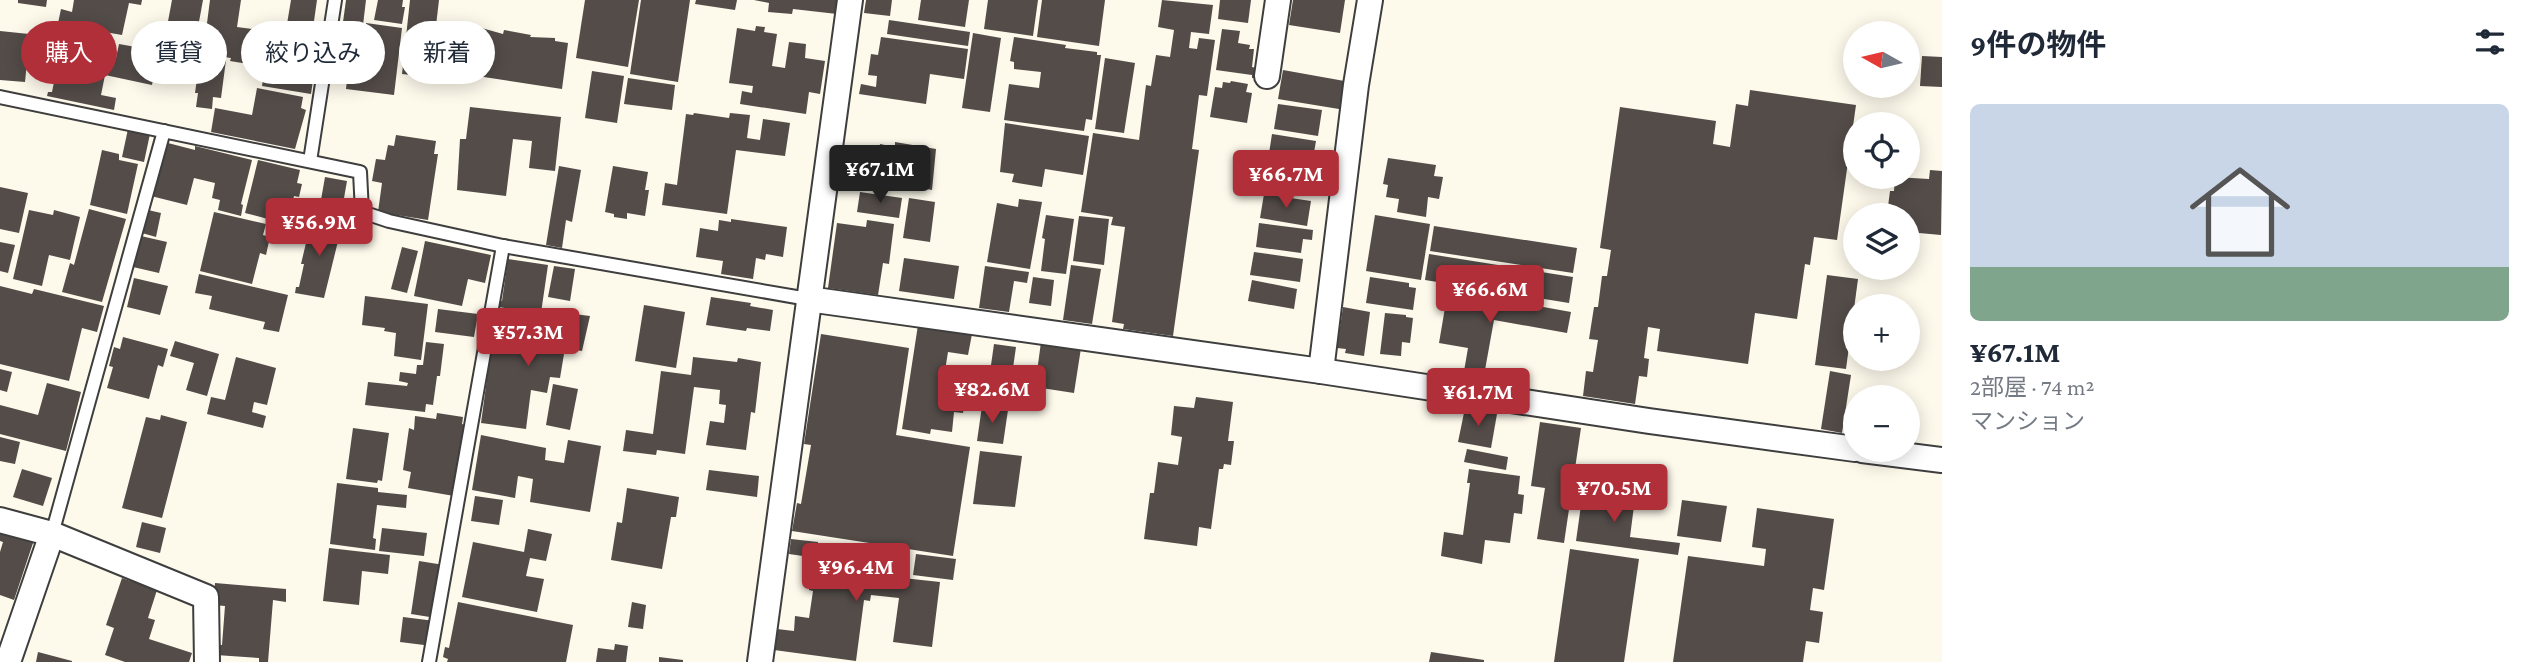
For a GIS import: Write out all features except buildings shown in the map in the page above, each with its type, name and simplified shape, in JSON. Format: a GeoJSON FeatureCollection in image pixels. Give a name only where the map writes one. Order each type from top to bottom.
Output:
{"type":"FeatureCollection","features":[{"type":"Feature","properties":{"kind":"street"},"geometry":{"type":"LineString","coordinates":[[760,662],[850,0]]}},
{"type":"Feature","properties":{"kind":"street"},"geometry":{"type":"LineString","coordinates":[[1267,76],[1279,0]]}},
{"type":"Feature","properties":{"kind":"street"},"geometry":{"type":"LineString","coordinates":[[1321,371],[1356,85],[1370,0]]}},
{"type":"Feature","properties":{"kind":"street"},"geometry":{"type":"LineString","coordinates":[[808,299],[1843,447]]}},
{"type":"Feature","properties":{"kind":"street"},"geometry":{"type":"LineString","coordinates":[[1920,457],[1942,460]]}},
{"type":"Feature","properties":{"kind":"street"},"geometry":{"type":"LineString","coordinates":[[0,520],[52,534],[206,597],[207,662]]}},
{"type":"Feature","properties":{"kind":"street"},"geometry":{"type":"LineString","coordinates":[[8,662],[52,534]]}},
{"type":"Feature","properties":{"kind":"lane"},"geometry":{"type":"LineString","coordinates":[[310,161],[335,0]]}},
{"type":"Feature","properties":{"kind":"lane"},"geometry":{"type":"LineString","coordinates":[[0,97],[360,172],[362,212],[389,221],[503,246],[808,299]]}},
{"type":"Feature","properties":{"kind":"lane"},"geometry":{"type":"LineString","coordinates":[[52,534],[164,131]]}},
{"type":"Feature","properties":{"kind":"lane"},"geometry":{"type":"LineString","coordinates":[[429,662],[503,246]]}}]}
